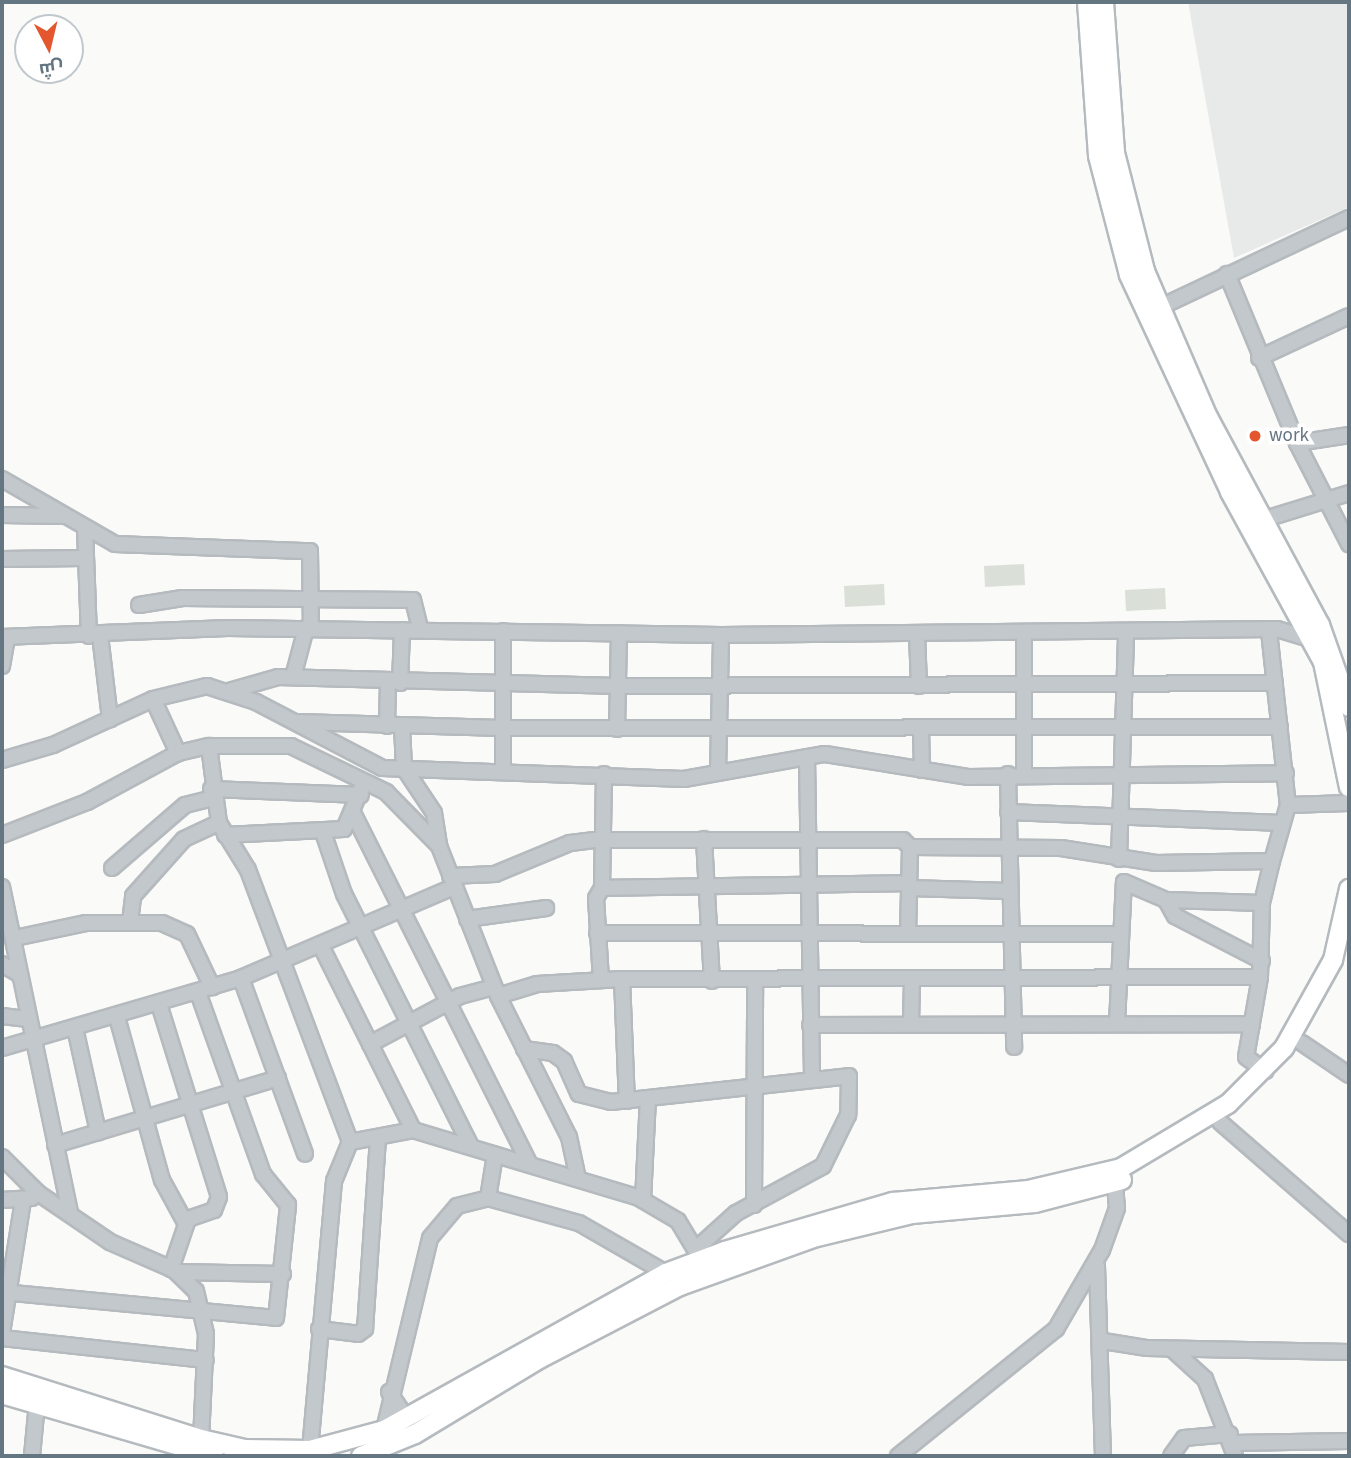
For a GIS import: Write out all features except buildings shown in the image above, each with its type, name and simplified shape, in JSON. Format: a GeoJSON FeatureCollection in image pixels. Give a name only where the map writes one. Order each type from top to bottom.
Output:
{"type":"FeatureCollection","features":[{"type":"Feature","properties":{"kind":"main road"},"geometry":{"type":"LineString","coordinates":[[1087,2],[1106,155],[1152,311],[1230,492],[1301,615],[1345,709]]}},
{"type":"Feature","properties":{"kind":"main road"},"geometry":{"type":"LineString","coordinates":[[1104,2],[1106,155]]}},
{"type":"Feature","properties":{"kind":"main road"},"geometry":{"type":"LineString","coordinates":[[1152,311],[1345,678],[1349,787]]}},
{"type":"Feature","properties":{"kind":"main road"},"geometry":{"type":"LineString","coordinates":[[361,1456],[415,1434],[536,1351],[698,1255],[880,1204],[1002,1200],[1121,1168],[1197,1126],[1265,1071],[1296,1034],[1322,984],[1349,890]]}},
{"type":"Feature","properties":{"kind":"main road"},"geometry":{"type":"LineString","coordinates":[[2,1376],[201,1439],[246,1449],[310,1450],[384,1430],[536,1351],[680,1286],[835,1230],[912,1214],[1115,1183],[1220,1122],[1302,1043],[1349,945]]}},
{"type":"Feature","properties":{"kind":"main road"},"geometry":{"type":"LineString","coordinates":[[2,1394],[214,1456]]}},
{"type":"Feature","properties":{"kind":"street"},"geometry":{"type":"LineString","coordinates":[[1152,311],[1349,218]]}},
{"type":"Feature","properties":{"kind":"street"},"geometry":{"type":"LineString","coordinates":[[1227,274],[1259,358],[1297,443],[1349,544]]}},
{"type":"Feature","properties":{"kind":"street"},"geometry":{"type":"LineString","coordinates":[[1259,358],[1349,316]]}},
{"type":"Feature","properties":{"kind":"street"},"geometry":{"type":"LineString","coordinates":[[1297,443],[1349,435]]}},
{"type":"Feature","properties":{"kind":"street"},"geometry":{"type":"LineString","coordinates":[[2,479],[118,545],[310,551],[313,600],[309,628],[292,677]]}},
{"type":"Feature","properties":{"kind":"street"},"geometry":{"type":"LineString","coordinates":[[1262,520],[1325,498],[1349,493]]}},
{"type":"Feature","properties":{"kind":"street"},"geometry":{"type":"LineString","coordinates":[[2,515],[66,517]]}},
{"type":"Feature","properties":{"kind":"street"},"geometry":{"type":"LineString","coordinates":[[85,528],[83,558],[110,719]]}},
{"type":"Feature","properties":{"kind":"street"},"geometry":{"type":"LineString","coordinates":[[2,559],[83,558]]}},
{"type":"Feature","properties":{"kind":"street"},"geometry":{"type":"LineString","coordinates":[[139,605],[182,598],[413,600],[420,629]]}},
{"type":"Feature","properties":{"kind":"street"},"geometry":{"type":"LineString","coordinates":[[1273,630],[1301,615]]}},
{"type":"Feature","properties":{"kind":"street"},"geometry":{"type":"LineString","coordinates":[[2,666],[4,637],[309,628],[721,635],[1273,630],[1312,640]]}},
{"type":"Feature","properties":{"kind":"street"},"geometry":{"type":"LineString","coordinates":[[387,726],[402,630]]}},
{"type":"Feature","properties":{"kind":"street"},"geometry":{"type":"LineString","coordinates":[[1265,1071],[1247,1061],[1262,961],[1262,903],[1288,805],[1275,682],[1273,630]]}},
{"type":"Feature","properties":{"kind":"street"},"geometry":{"type":"LineString","coordinates":[[503,631],[503,771]]}},
{"type":"Feature","properties":{"kind":"street"},"geometry":{"type":"LineString","coordinates":[[1119,859],[1126,632]]}},
{"type":"Feature","properties":{"kind":"street"},"geometry":{"type":"LineString","coordinates":[[617,729],[619,633]]}},
{"type":"Feature","properties":{"kind":"street"},"geometry":{"type":"LineString","coordinates":[[917,634],[919,686]]}},
{"type":"Feature","properties":{"kind":"street"},"geometry":{"type":"LineString","coordinates":[[1024,634],[1024,774]]}},
{"type":"Feature","properties":{"kind":"street"},"geometry":{"type":"LineString","coordinates":[[718,772],[721,635]]}},
{"type":"Feature","properties":{"kind":"street"},"geometry":{"type":"LineString","coordinates":[[229,691],[265,678],[292,677],[394,683],[619,686],[1275,682]]}},
{"type":"Feature","properties":{"kind":"street"},"geometry":{"type":"LineString","coordinates":[[2,760],[110,719],[153,699],[197,687],[229,691],[296,722],[365,763],[404,768],[684,779],[825,754],[969,777],[1122,772],[1286,773]]}},
{"type":"Feature","properties":{"kind":"street"},"geometry":{"type":"LineString","coordinates":[[153,699],[178,753]]}},
{"type":"Feature","properties":{"kind":"street"},"geometry":{"type":"LineString","coordinates":[[296,722],[617,729],[1023,730],[1280,726]]}},
{"type":"Feature","properties":{"kind":"street"},"geometry":{"type":"LineString","coordinates":[[402,726],[404,768],[440,827],[439,846],[452,882],[496,991],[572,1144],[578,1179]]}},
{"type":"Feature","properties":{"kind":"street"},"geometry":{"type":"LineString","coordinates":[[824,729],[825,754]]}},
{"type":"Feature","properties":{"kind":"street"},"geometry":{"type":"LineString","coordinates":[[921,729],[922,770]]}},
{"type":"Feature","properties":{"kind":"street"},"geometry":{"type":"LineString","coordinates":[[209,746],[212,794],[222,829],[248,870],[350,1142],[334,1181],[310,1450]]}},
{"type":"Feature","properties":{"kind":"street"},"geometry":{"type":"LineString","coordinates":[[2,835],[87,802],[178,753],[209,746],[290,746],[363,789],[397,801],[439,846]]}},
{"type":"Feature","properties":{"kind":"street"},"geometry":{"type":"LineString","coordinates":[[807,757],[807,932],[812,1076]]}},
{"type":"Feature","properties":{"kind":"street"},"geometry":{"type":"LineString","coordinates":[[602,888],[604,774]]}},
{"type":"Feature","properties":{"kind":"street"},"geometry":{"type":"LineString","coordinates":[[1008,774],[1014,1047]]}},
{"type":"Feature","properties":{"kind":"street"},"geometry":{"type":"LineString","coordinates":[[112,868],[185,805],[212,794],[363,789]]}},
{"type":"Feature","properties":{"kind":"street"},"geometry":{"type":"LineString","coordinates":[[130,922],[133,896],[194,830],[323,832],[345,829],[354,815],[363,789]]}},
{"type":"Feature","properties":{"kind":"street"},"geometry":{"type":"LineString","coordinates":[[1288,805],[1349,803]]}},
{"type":"Feature","properties":{"kind":"street"},"geometry":{"type":"LineString","coordinates":[[1008,812],[1282,822]]}},
{"type":"Feature","properties":{"kind":"street"},"geometry":{"type":"LineString","coordinates":[[354,815],[404,909],[529,1163]]}},
{"type":"Feature","properties":{"kind":"street"},"geometry":{"type":"LineString","coordinates":[[323,832],[362,928],[413,1023],[471,1147]]}},
{"type":"Feature","properties":{"kind":"street"},"geometry":{"type":"LineString","coordinates":[[2,1048],[117,1017],[241,978],[404,909],[452,882],[495,874],[570,842],[807,837],[903,840],[910,847],[1009,846],[1119,859],[1272,861]]}},
{"type":"Feature","properties":{"kind":"street"},"geometry":{"type":"LineString","coordinates":[[704,839],[712,981]]}},
{"type":"Feature","properties":{"kind":"street"},"geometry":{"type":"LineString","coordinates":[[908,932],[910,847]]}},
{"type":"Feature","properties":{"kind":"street"},"geometry":{"type":"LineString","coordinates":[[1117,1023],[1119,934],[1124,882],[1166,900],[1262,903]]}},
{"type":"Feature","properties":{"kind":"street"},"geometry":{"type":"LineString","coordinates":[[601,980],[596,893],[602,888],[807,885],[1010,891]]}},
{"type":"Feature","properties":{"kind":"street"},"geometry":{"type":"LineString","coordinates":[[2,891],[15,938],[30,1040],[70,1213]]}},
{"type":"Feature","properties":{"kind":"street"},"geometry":{"type":"LineString","coordinates":[[1166,900],[1175,916],[1262,961]]}},
{"type":"Feature","properties":{"kind":"street"},"geometry":{"type":"LineString","coordinates":[[467,919],[546,908]]}},
{"type":"Feature","properties":{"kind":"street"},"geometry":{"type":"LineString","coordinates":[[15,938],[86,923],[162,923],[187,934],[212,987]]}},
{"type":"Feature","properties":{"kind":"street"},"geometry":{"type":"LineString","coordinates":[[597,933],[1119,934]]}},
{"type":"Feature","properties":{"kind":"street"},"geometry":{"type":"LineString","coordinates":[[321,946],[413,1130]]}},
{"type":"Feature","properties":{"kind":"street"},"geometry":{"type":"LineString","coordinates":[[2,964],[20,975]]}},
{"type":"Feature","properties":{"kind":"street"},"geometry":{"type":"LineString","coordinates":[[370,1044],[450,1001],[537,984],[622,979],[808,982],[1260,977]]}},
{"type":"Feature","properties":{"kind":"street"},"geometry":{"type":"LineString","coordinates":[[241,978],[305,1154]]}},
{"type":"Feature","properties":{"kind":"street"},"geometry":{"type":"LineString","coordinates":[[622,979],[627,1101]]}},
{"type":"Feature","properties":{"kind":"street"},"geometry":{"type":"LineString","coordinates":[[911,1024],[912,980]]}},
{"type":"Feature","properties":{"kind":"street"},"geometry":{"type":"LineString","coordinates":[[754,1205],[755,982]]}},
{"type":"Feature","properties":{"kind":"street"},"geometry":{"type":"LineString","coordinates":[[5,1292],[274,1320],[283,1274],[288,1205],[263,1174],[198,992]]}},
{"type":"Feature","properties":{"kind":"street"},"geometry":{"type":"LineString","coordinates":[[159,1004],[188,1105],[219,1197],[214,1210],[186,1224],[174,1271]]}},
{"type":"Feature","properties":{"kind":"street"},"geometry":{"type":"LineString","coordinates":[[2,1016],[26,1019]]}},
{"type":"Feature","properties":{"kind":"street"},"geometry":{"type":"LineString","coordinates":[[117,1017],[142,1118],[173,1207],[186,1224]]}},
{"type":"Feature","properties":{"kind":"street"},"geometry":{"type":"LineString","coordinates":[[810,1025],[1252,1024]]}},
{"type":"Feature","properties":{"kind":"street"},"geometry":{"type":"LineString","coordinates":[[75,1028],[98,1132]]}},
{"type":"Feature","properties":{"kind":"street"},"geometry":{"type":"LineString","coordinates":[[1302,1043],[1349,1075]]}},
{"type":"Feature","properties":{"kind":"street"},"geometry":{"type":"LineString","coordinates":[[350,1142],[413,1130],[529,1163],[643,1200],[678,1221],[698,1255],[730,1217],[823,1166],[842,1135],[851,1078],[812,1076],[627,1101],[579,1094],[564,1061],[524,1049]]}},
{"type":"Feature","properties":{"kind":"street"},"geometry":{"type":"LineString","coordinates":[[55,1144],[278,1079]]}},
{"type":"Feature","properties":{"kind":"street"},"geometry":{"type":"LineString","coordinates":[[643,1200],[648,1098]]}},
{"type":"Feature","properties":{"kind":"street"},"geometry":{"type":"LineString","coordinates":[[1220,1122],[1349,1234]]}},
{"type":"Feature","properties":{"kind":"street"},"geometry":{"type":"LineString","coordinates":[[319,1329],[358,1335],[365,1329],[378,1137]]}},
{"type":"Feature","properties":{"kind":"street"},"geometry":{"type":"LineString","coordinates":[[488,1198],[495,1155]]}},
{"type":"Feature","properties":{"kind":"street"},"geometry":{"type":"LineString","coordinates":[[2,1157],[38,1193],[110,1242],[174,1271],[196,1291],[205,1314],[206,1360],[201,1439]]}},
{"type":"Feature","properties":{"kind":"street"},"geometry":{"type":"LineString","coordinates":[[898,1456],[1051,1335],[1098,1262],[1115,1215],[1115,1183]]}},
{"type":"Feature","properties":{"kind":"street"},"geometry":{"type":"LineString","coordinates":[[2,1200],[23,1201],[38,1193]]}},
{"type":"Feature","properties":{"kind":"street"},"geometry":{"type":"LineString","coordinates":[[384,1430],[388,1392],[430,1238],[457,1206],[488,1198],[579,1223],[666,1273]]}},
{"type":"Feature","properties":{"kind":"street"},"geometry":{"type":"LineString","coordinates":[[23,1201],[5,1292],[2,1336],[206,1360]]}},
{"type":"Feature","properties":{"kind":"street"},"geometry":{"type":"LineString","coordinates":[[1098,1262],[1102,1341],[1102,1456]]}},
{"type":"Feature","properties":{"kind":"street"},"geometry":{"type":"LineString","coordinates":[[174,1271],[283,1274]]}},
{"type":"Feature","properties":{"kind":"street"},"geometry":{"type":"LineString","coordinates":[[1102,1341],[1172,1349],[1349,1352]]}},
{"type":"Feature","properties":{"kind":"street"},"geometry":{"type":"LineString","coordinates":[[1172,1349],[1205,1379],[1233,1449]]}},
{"type":"Feature","properties":{"kind":"street"},"geometry":{"type":"LineString","coordinates":[[388,1392],[406,1417]]}},
{"type":"Feature","properties":{"kind":"street"},"geometry":{"type":"LineString","coordinates":[[32,1456],[37,1404]]}},
{"type":"Feature","properties":{"kind":"street"},"geometry":{"type":"LineString","coordinates":[[1171,1456],[1184,1438],[1233,1449],[1349,1441]]}},
{"type":"Feature","properties":{"kind":"shaded area"},"geometry":{"type":"Polygon","coordinates":[[[1188,2],[1349,2],[1349,207],[1234,258],[1188,2]]]}},
{"type":"Feature","properties":{"kind":"shaded area"},"geometry":{"type":"Polygon","coordinates":[[[1024,564],[1025,585],[985,587],[984,566],[1024,564]]]}},
{"type":"Feature","properties":{"kind":"shaded area"},"geometry":{"type":"Polygon","coordinates":[[[884,584],[885,605],[845,607],[844,586],[884,584]]]}},
{"type":"Feature","properties":{"kind":"shaded area"},"geometry":{"type":"Polygon","coordinates":[[[1165,588],[1166,609],[1126,611],[1125,590],[1165,588]]]}},
{"type":"Feature","properties":{"kind":"place","name":"work"},"geometry":{"type":"Point","coordinates":[1255,436]}}]}
